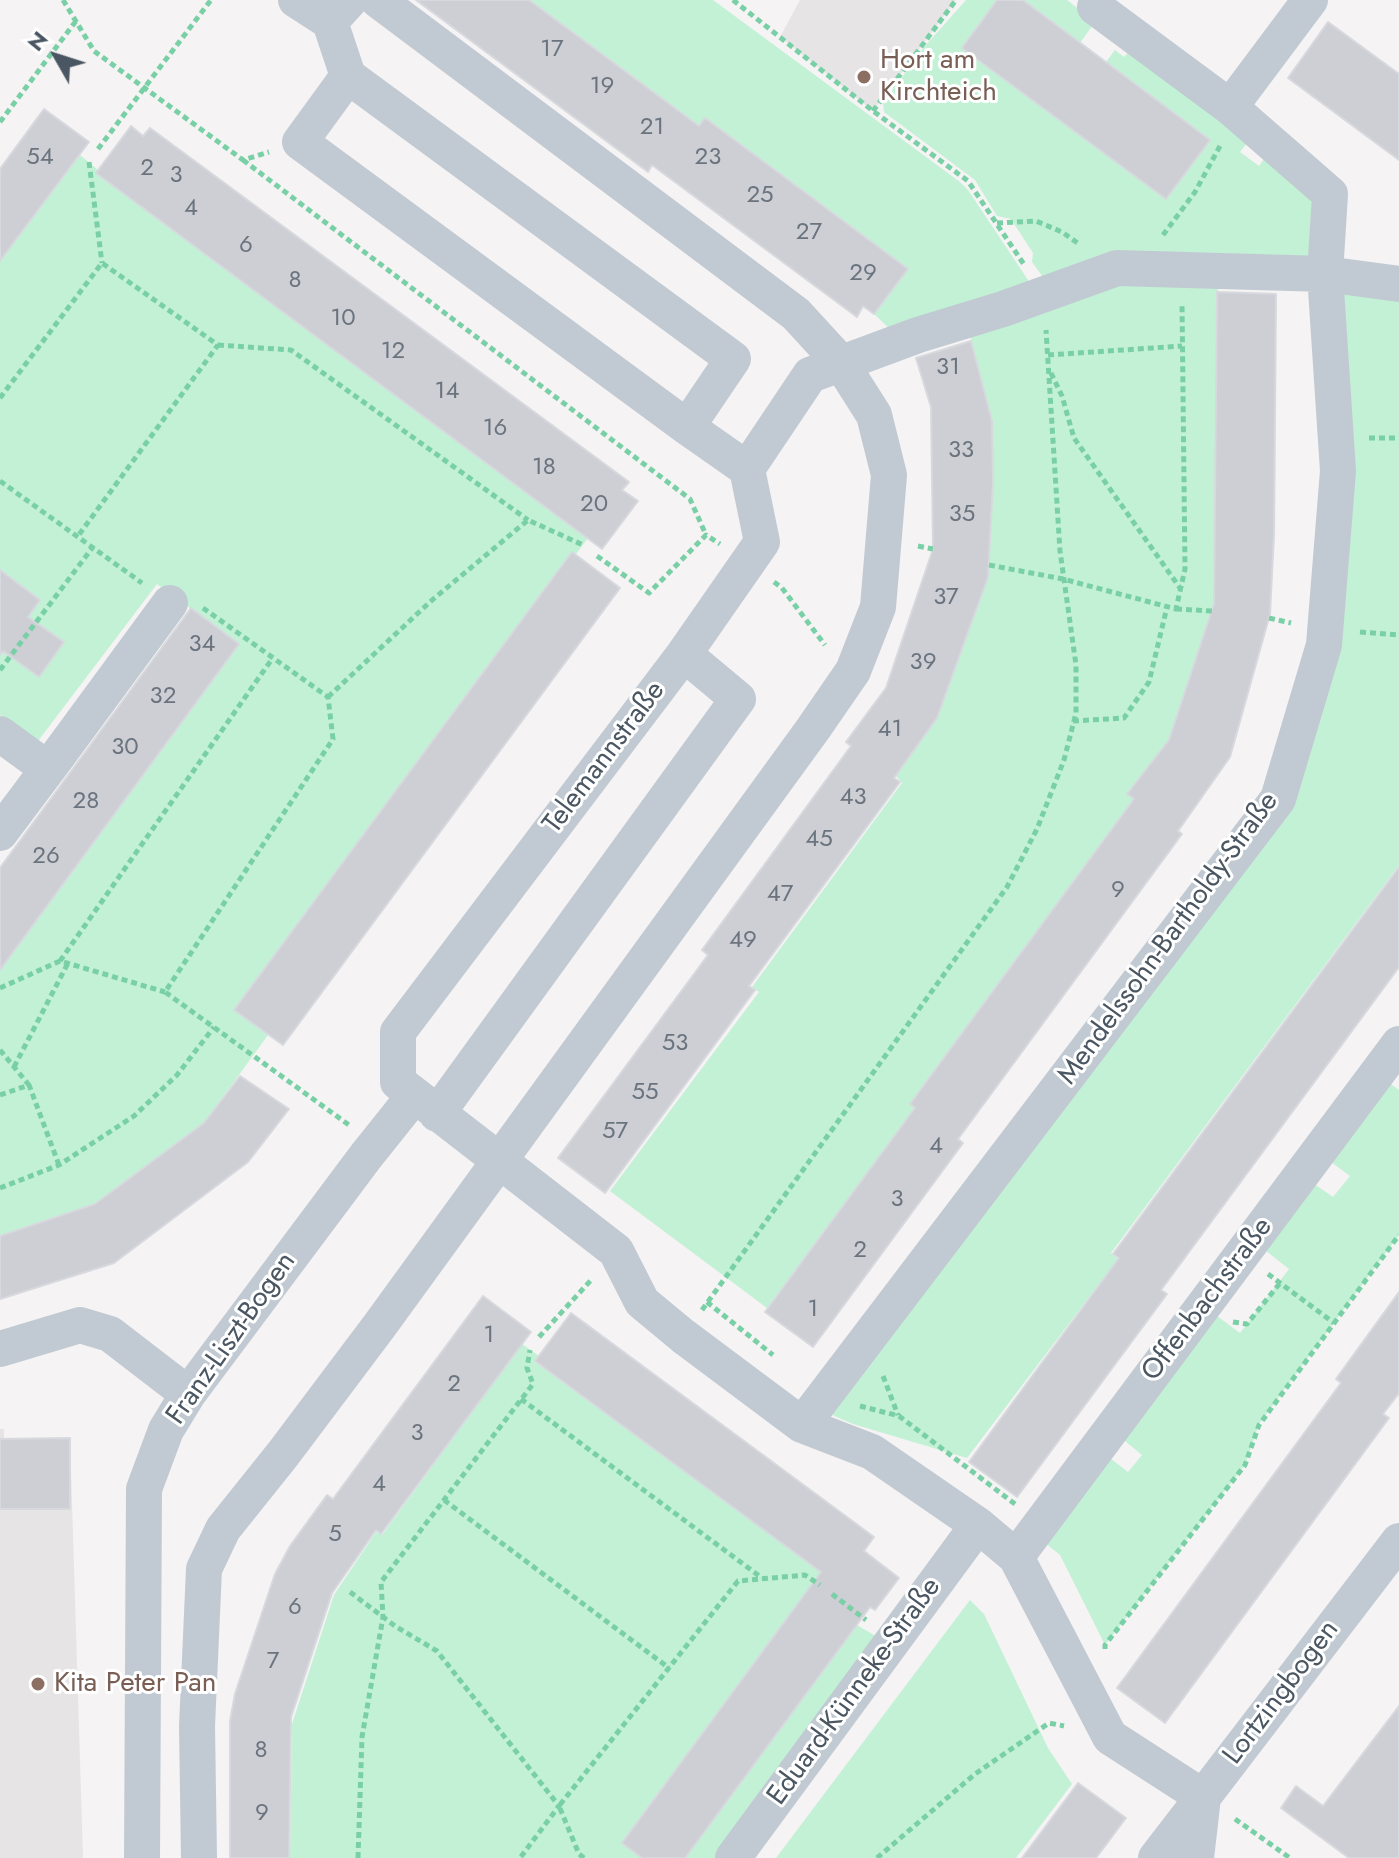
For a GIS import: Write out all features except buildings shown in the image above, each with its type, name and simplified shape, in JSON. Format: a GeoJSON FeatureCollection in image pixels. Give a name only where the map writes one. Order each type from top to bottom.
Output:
{"type":"FeatureCollection","features":[{"type":"Feature","properties":{"kind":"street"},"geometry":{"type":"LineString","coordinates":[[296,0],[340,11],[348,76],[300,142],[747,469],[810,375],[1044,293],[1128,268],[1325,274],[1399,284]]}},
{"type":"Feature","properties":{"kind":"street"},"geometry":{"type":"LineString","coordinates":[[199,1858],[197,1726],[204,1569],[223,1529],[380,1325],[744,825],[853,671],[878,607],[889,475],[874,415],[841,363],[796,314],[378,0]]}},
{"type":"Feature","properties":{"kind":"street"},"geometry":{"type":"LineString","coordinates":[[1234,110],[1310,0]]}},
{"type":"Feature","properties":{"kind":"street","name":"Mendelssohn-Bartholdy-Straße"},"geometry":{"type":"LineString","coordinates":[[802,1425],[1278,799],[1324,645],[1338,471],[1325,274],[1330,194],[1234,110],[1095,7]]}},
{"type":"Feature","properties":{"kind":"street"},"geometry":{"type":"LineString","coordinates":[[348,76],[733,359],[687,427]]}},
{"type":"Feature","properties":{"kind":"street","name":"Telemannstraße"},"geometry":{"type":"LineString","coordinates":[[426,1105],[398,1082],[398,1032],[684,654],[762,542],[747,469]]}},
{"type":"Feature","properties":{"kind":"street"},"geometry":{"type":"LineString","coordinates":[[0,833],[170,603]]}},
{"type":"Feature","properties":{"kind":"street","name":"Franz-Liszt-Bogen"},"geometry":{"type":"LineString","coordinates":[[142,1858],[144,1489],[166,1430],[188,1394],[375,1144],[426,1105],[738,699],[684,654]]}},
{"type":"Feature","properties":{"kind":"street"},"geometry":{"type":"LineString","coordinates":[[0,734],[48,769]]}},
{"type":"Feature","properties":{"kind":"street","name":"Offenbachstraße"},"geometry":{"type":"LineString","coordinates":[[1016,1557],[1399,1044]]}},
{"type":"Feature","properties":{"kind":"street"},"geometry":{"type":"LineString","coordinates":[[426,1105],[616,1251],[642,1302],[683,1336],[802,1425],[872,1452],[978,1525],[1016,1557],[1110,1737],[1203,1797],[1196,1858]]}},
{"type":"Feature","properties":{"kind":"street"},"geometry":{"type":"LineString","coordinates":[[0,1349],[80,1325],[110,1334],[188,1394]]}},
{"type":"Feature","properties":{"kind":"street","name":"Eduard-Künneke-Straße"},"geometry":{"type":"LineString","coordinates":[[733,1858],[978,1525]]}},
{"type":"Feature","properties":{"kind":"street","name":"Lortzingbogen"},"geometry":{"type":"LineString","coordinates":[[1156,1858],[1399,1541]]}},
{"type":"Feature","properties":{"kind":"path"},"geometry":{"type":"LineString","coordinates":[[63,0],[94,51],[146,87],[690,499],[706,535],[782,588],[832,655],[845,682]]}},
{"type":"Feature","properties":{"kind":"path"},"geometry":{"type":"LineString","coordinates":[[98,149],[211,0]]}},
{"type":"Feature","properties":{"kind":"path"},"geometry":{"type":"LineString","coordinates":[[683,1336],[1007,887],[1037,829],[1064,760],[1073,721],[1076,665],[1063,579],[1044,293],[968,181],[873,111],[733,0]]}},
{"type":"Feature","properties":{"kind":"path"},"geometry":{"type":"LineString","coordinates":[[873,111],[956,0]]}},
{"type":"Feature","properties":{"kind":"path"},"geometry":{"type":"LineString","coordinates":[[0,122],[76,21]]}},
{"type":"Feature","properties":{"kind":"path"},"geometry":{"type":"LineString","coordinates":[[997,223],[1036,221],[1128,268],[1195,192],[1234,110]]}},
{"type":"Feature","properties":{"kind":"path"},"geometry":{"type":"LineString","coordinates":[[243,160],[300,142]]}},
{"type":"Feature","properties":{"kind":"path"},"geometry":{"type":"LineString","coordinates":[[0,398],[102,263],[89,162]]}},
{"type":"Feature","properties":{"kind":"path"},"geometry":{"type":"LineString","coordinates":[[102,263],[218,345],[291,350],[528,520],[583,545]]}},
{"type":"Feature","properties":{"kind":"path"},"geometry":{"type":"LineString","coordinates":[[1176,609],[1185,569],[1181,270]]}},
{"type":"Feature","properties":{"kind":"path"},"geometry":{"type":"LineString","coordinates":[[78,536],[218,345]]}},
{"type":"Feature","properties":{"kind":"path"},"geometry":{"type":"LineString","coordinates":[[1048,355],[1182,346]]}},
{"type":"Feature","properties":{"kind":"path"},"geometry":{"type":"LineString","coordinates":[[1049,370],[1062,396],[1074,438],[1181,589]]}},
{"type":"Feature","properties":{"kind":"path"},"geometry":{"type":"LineString","coordinates":[[0,481],[170,603],[180,591],[328,697],[333,739],[165,992]]}},
{"type":"Feature","properties":{"kind":"path"},"geometry":{"type":"LineString","coordinates":[[328,697],[431,601],[528,520]]}},
{"type":"Feature","properties":{"kind":"path"},"geometry":{"type":"LineString","coordinates":[[597,556],[649,593],[706,535]]}},
{"type":"Feature","properties":{"kind":"path"},"geometry":{"type":"LineString","coordinates":[[0,670],[93,547]]}},
{"type":"Feature","properties":{"kind":"path"},"geometry":{"type":"LineString","coordinates":[[989,565],[1063,579],[1176,609],[1212,611]]}},
{"type":"Feature","properties":{"kind":"path"},"geometry":{"type":"LineString","coordinates":[[1073,721],[1124,718],[1149,682],[1167,607]]}},
{"type":"Feature","properties":{"kind":"path"},"geometry":{"type":"LineString","coordinates":[[0,988],[60,961],[272,659]]}},
{"type":"Feature","properties":{"kind":"path"},"geometry":{"type":"LineString","coordinates":[[60,961],[165,992],[375,1144]]}},
{"type":"Feature","properties":{"kind":"path"},"geometry":{"type":"LineString","coordinates":[[14,1067],[68,963]]}},
{"type":"Feature","properties":{"kind":"path"},"geometry":{"type":"LineString","coordinates":[[0,1188],[59,1165],[134,1116],[177,1075],[214,1027]]}},
{"type":"Feature","properties":{"kind":"path"},"geometry":{"type":"LineString","coordinates":[[0,1050],[29,1085],[59,1165]]}},
{"type":"Feature","properties":{"kind":"path"},"geometry":{"type":"LineString","coordinates":[[0,1095],[29,1085]]}},
{"type":"Feature","properties":{"kind":"path"},"geometry":{"type":"LineString","coordinates":[[1106,1661],[1105,1645],[1245,1465],[1259,1425],[1399,1235]]}},
{"type":"Feature","properties":{"kind":"path"},"geometry":{"type":"LineString","coordinates":[[1242,1255],[1334,1323]]}},
{"type":"Feature","properties":{"kind":"path"},"geometry":{"type":"LineString","coordinates":[[539,1337],[573,1301]]}},
{"type":"Feature","properties":{"kind":"path"},"geometry":{"type":"LineString","coordinates":[[358,1858],[362,1737],[383,1617],[381,1582],[533,1384],[527,1368],[530,1350]]}},
{"type":"Feature","properties":{"kind":"path"},"geometry":{"type":"LineString","coordinates":[[521,1399],[763,1579]]}},
{"type":"Feature","properties":{"kind":"path"},"geometry":{"type":"LineString","coordinates":[[444,1500],[669,1668]]}},
{"type":"Feature","properties":{"kind":"path"},"geometry":{"type":"LineString","coordinates":[[520,1858],[738,1581],[805,1575],[820,1585]]}},
{"type":"Feature","properties":{"kind":"path"},"geometry":{"type":"LineString","coordinates":[[350,1592],[437,1651],[559,1806],[579,1854],[584,1858]]}},
{"type":"Feature","properties":{"kind":"path"},"geometry":{"type":"LineString","coordinates":[[832,1594],[841,1601]]}},
{"type":"Feature","properties":{"kind":"path"},"geometry":{"type":"LineString","coordinates":[[877,1858],[975,1774],[1049,1723],[1110,1737]]}},
{"type":"Feature","properties":{"kind":"path"},"geometry":{"type":"LineString","coordinates":[[1203,1797],[1290,1858]]}},
{"type":"Feature","properties":{"kind":"shaded area","name":"Hort am Kirchteich"},"geometry":{"type":"Polygon","coordinates":[[[800,0],[956,0],[873,111],[780,37],[800,0]]]}},
{"type":"Feature","properties":{"kind":"shaded area","name":"Kita Peter Pan"},"geometry":{"type":"Polygon","coordinates":[[[0,1429],[4,1429],[4,1439],[70,1438],[83,1858],[0,1858],[0,1429]]]}},
{"type":"Feature","properties":{"kind":"green space"},"geometry":{"type":"Polygon","coordinates":[[[529,0],[713,0],[960,182],[1028,280],[1028,289],[894,333],[874,314],[907,268],[705,119],[699,126],[529,0]]]}},
{"type":"Feature","properties":{"kind":"green space"},"geometry":{"type":"Polygon","coordinates":[[[966,0],[997,0],[962,48],[1166,199],[1210,140],[1106,62],[1115,50],[1124,57],[1133,47],[1253,135],[1240,152],[1259,166],[1271,149],[1312,191],[1309,259],[1048,284],[1032,262],[1033,253],[1011,219],[997,216],[975,180],[884,112],[883,103],[926,45],[966,0]]]}},
{"type":"Feature","properties":{"kind":"green space"},"geometry":{"type":"Polygon","coordinates":[[[1023,0],[1067,0],[1095,22],[1080,43],[1023,0]]]}},
{"type":"Feature","properties":{"kind":"green space"},"geometry":{"type":"Polygon","coordinates":[[[80,155],[98,170],[97,174],[588,538],[235,1010],[268,1035],[204,1123],[95,1204],[0,1236],[0,937],[16,948],[239,644],[157,584],[38,741],[0,715],[0,655],[40,600],[0,570],[0,261],[80,155]]]}},
{"type":"Feature","properties":{"kind":"green space"},"geometry":{"type":"Polygon","coordinates":[[[1325,274],[1399,284],[1399,865],[1111,1253],[1118,1259],[967,1458],[853,1424],[816,1408],[1278,799],[1324,645],[1325,274]]]}},
{"type":"Feature","properties":{"kind":"green space"},"geometry":{"type":"Polygon","coordinates":[[[1117,279],[1218,282],[1214,604],[1169,740],[1127,793],[1134,799],[910,1103],[915,1108],[767,1308],[610,1191],[759,992],[752,987],[902,783],[896,776],[937,718],[988,577],[993,482],[992,421],[968,328],[1117,279]]]}},
{"type":"Feature","properties":{"kind":"green space"},"geometry":{"type":"Polygon","coordinates":[[[1385,1080],[1399,1090],[1399,1235],[1259,1424],[1245,1465],[1105,1645],[1060,1555],[1044,1542],[1106,1455],[1128,1472],[1142,1455],[1120,1437],[1213,1313],[1240,1333],[1289,1269],[1261,1247],[1310,1181],[1333,1197],[1350,1176],[1327,1159],[1385,1080]]]}},
{"type":"Feature","properties":{"kind":"green space"},"geometry":{"type":"Polygon","coordinates":[[[522,1344],[539,1356],[535,1362],[827,1576],[808,1590],[622,1843],[642,1858],[290,1858],[292,1724],[334,1595],[376,1532],[382,1535],[522,1344]]]}},
{"type":"Feature","properties":{"kind":"green space"},"geometry":{"type":"Polygon","coordinates":[[[970,1600],[984,1614],[1048,1748],[1072,1784],[1016,1858],[776,1858],[970,1600]]]}},
{"type":"Feature","properties":{"kind":"green space"},"geometry":{"type":"Polygon","coordinates":[[[857,1625],[879,1638],[717,1858],[685,1858],[857,1625]]]}},
{"type":"Feature","properties":{"kind":"place","name":"Hort am Kirchteich"},"geometry":{"type":"Point","coordinates":[864,77]}},
{"type":"Feature","properties":{"kind":"place","name":"Kita Peter Pan"},"geometry":{"type":"Point","coordinates":[38,1684]}}]}
